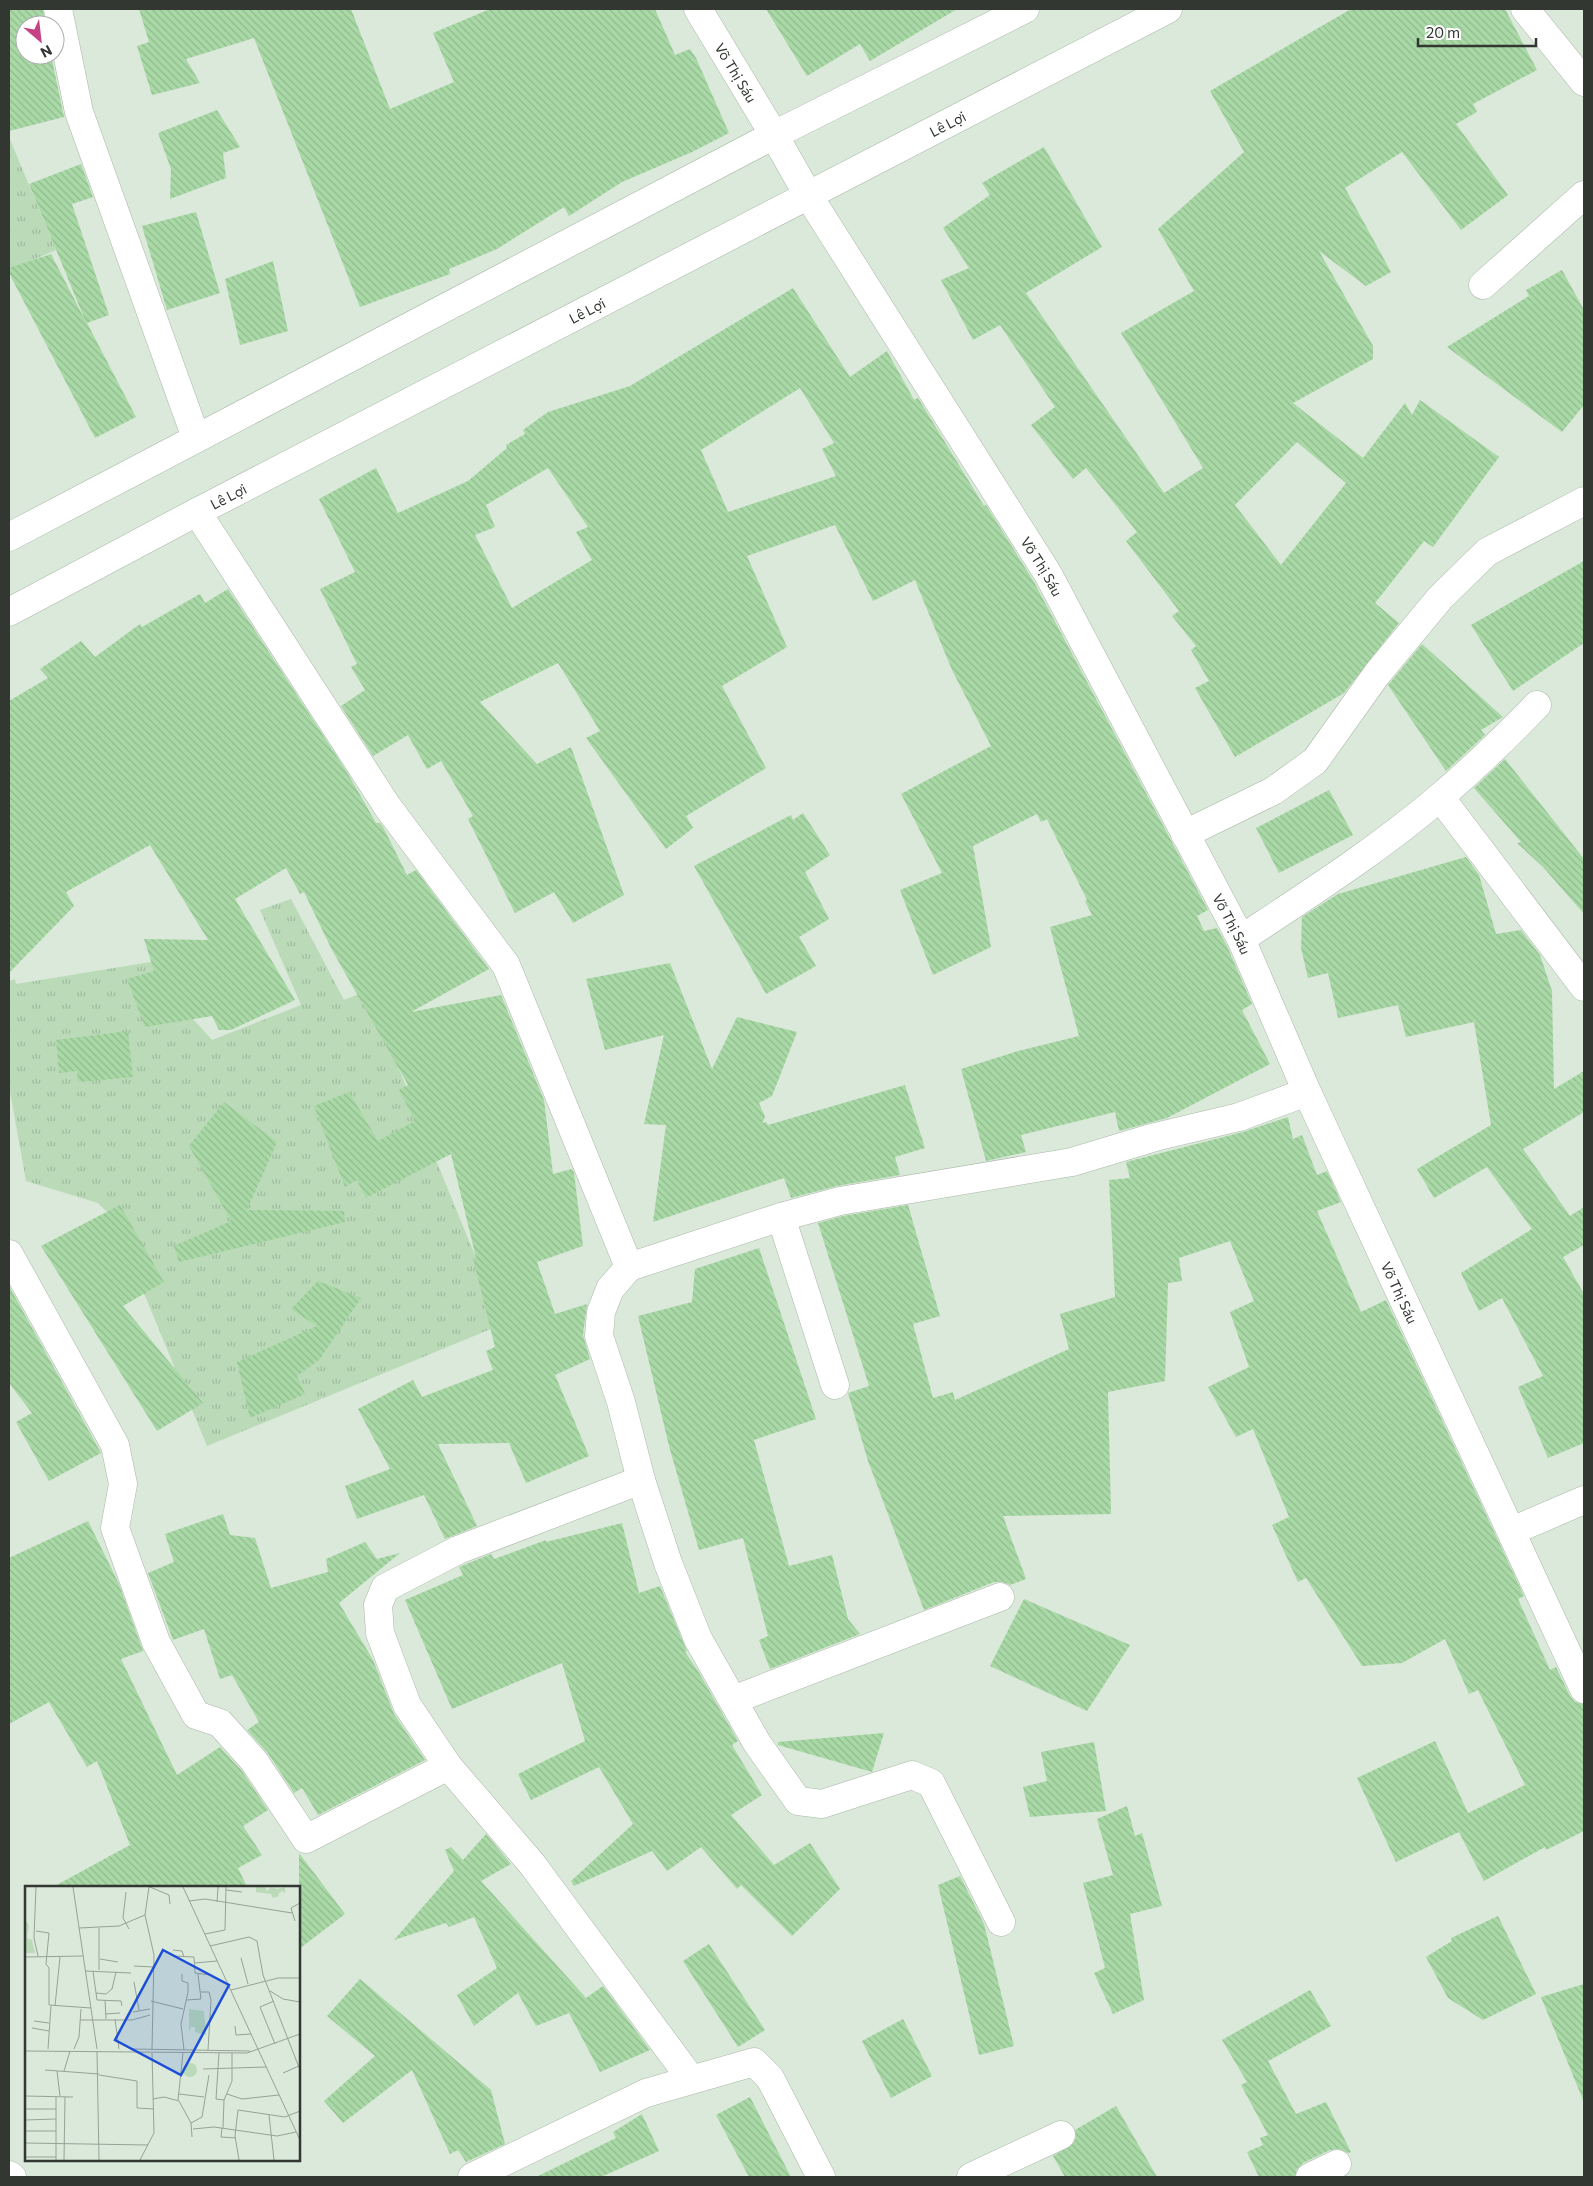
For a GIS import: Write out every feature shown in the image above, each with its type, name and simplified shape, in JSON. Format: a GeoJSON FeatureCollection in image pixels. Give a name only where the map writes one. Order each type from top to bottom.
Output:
{"type":"FeatureCollection","features":[{"type":"Feature","properties":{"kind":"street"},"geometry":{"type":"LineString","coordinates":[[58,9],[79,112],[196,438]]}},
{"type":"Feature","properties":{"kind":"street","name":"Võ Thị Sáu"},"geometry":{"type":"LineString","coordinates":[[698,9],[808,195],[1048,574],[1241,938],[1307,1092],[1584,1689]]}},
{"type":"Feature","properties":{"kind":"street"},"geometry":{"type":"LineString","coordinates":[[9,537],[774,135],[1024,9]]}},
{"type":"Feature","properties":{"kind":"street","name":"Lê Lợi"},"geometry":{"type":"LineString","coordinates":[[9,612],[196,512],[1168,9]]}},
{"type":"Feature","properties":{"kind":"street"},"geometry":{"type":"LineString","coordinates":[[1525,9],[1584,82]]}},
{"type":"Feature","properties":{"kind":"street"},"geometry":{"type":"LineString","coordinates":[[1483,285],[1584,195]]}},
{"type":"Feature","properties":{"kind":"street"},"geometry":{"type":"LineString","coordinates":[[1185,834],[1274,791],[1315,761],[1377,674],[1440,598],[1487,552],[1584,501]]}},
{"type":"Feature","properties":{"kind":"street"},"geometry":{"type":"LineString","coordinates":[[196,512],[386,806],[506,965],[630,1267]]}},
{"type":"Feature","properties":{"kind":"street"},"geometry":{"type":"LineString","coordinates":[[1241,938],[1343,871],[1440,798],[1537,705]]}},
{"type":"Feature","properties":{"kind":"street"},"geometry":{"type":"LineString","coordinates":[[1440,798],[1584,987]]}},
{"type":"Feature","properties":{"kind":"street"},"geometry":{"type":"LineString","coordinates":[[1001,1922],[931,1783],[912,1775],[822,1804],[798,1801],[758,1743],[698,1639],[668,1564],[641,1480],[621,1402],[599,1336],[601,1312],[610,1289],[630,1267],[781,1217],[840,1201],[1072,1162],[1155,1137],[1239,1117],[1307,1092]]}},
{"type":"Feature","properties":{"kind":"street"},"geometry":{"type":"LineString","coordinates":[[781,1217],[835,1385]]}},
{"type":"Feature","properties":{"kind":"street"},"geometry":{"type":"LineString","coordinates":[[9,1254],[115,1445],[123,1484],[115,1528],[156,1642],[196,1715],[220,1723],[254,1761],[306,1839],[448,1766]]}},
{"type":"Feature","properties":{"kind":"street"},"geometry":{"type":"LineString","coordinates":[[641,1480],[458,1550],[385,1588],[378,1605],[380,1633],[407,1704],[448,1766],[532,1864],[691,2080]]}},
{"type":"Feature","properties":{"kind":"street"},"geometry":{"type":"LineString","coordinates":[[1512,1531],[1584,1500]]}},
{"type":"Feature","properties":{"kind":"street"},"geometry":{"type":"LineString","coordinates":[[733,1700],[1000,1597]]}},
{"type":"Feature","properties":{"kind":"street"},"geometry":{"type":"LineString","coordinates":[[472,2177],[646,2093],[754,2062],[770,2078],[821,2177]]}},
{"type":"Feature","properties":{"kind":"street"},"geometry":{"type":"LineString","coordinates":[[971,2177],[1061,2135]]}},
{"type":"Feature","properties":{"kind":"street"},"geometry":{"type":"LineString","coordinates":[[1310,2177],[1337,2164]]}},
{"type":"Feature","properties":{"kind":"green space"},"geometry":{"type":"Polygon","coordinates":[[[9,137],[56,250],[9,270],[9,137]]]}},
{"type":"Feature","properties":{"kind":"green space"},"geometry":{"type":"Polygon","coordinates":[[[291,899],[344,1000],[367,991],[503,1324],[207,1446],[113,1218],[98,1203],[26,1181],[9,1086],[9,981],[15,979],[16,984],[163,960],[193,1019],[212,1040],[301,1005],[260,910],[291,899]]]}},
{"type":"Feature","properties":{"kind":"building"},"geometry":{"type":"Polygon","coordinates":[[[9,9],[43,9],[44,15],[15,15],[15,65],[53,65],[64,117],[9,131],[9,9]]]}},
{"type":"Feature","properties":{"kind":"building"},"geometry":{"type":"Polygon","coordinates":[[[139,9],[351,9],[390,109],[454,82],[433,33],[490,9],[655,9],[675,55],[690,49],[696,58],[729,133],[692,152],[622,182],[569,216],[564,207],[497,249],[449,269],[450,274],[360,307],[254,38],[186,59],[200,83],[152,95],[137,46],[149,42],[139,9]]]}},
{"type":"Feature","properties":{"kind":"building"},"geometry":{"type":"Polygon","coordinates":[[[766,9],[957,9],[870,61],[860,44],[807,76],[766,9]]]}},
{"type":"Feature","properties":{"kind":"building"},"geometry":{"type":"Polygon","coordinates":[[[1351,9],[1505,9],[1537,70],[1473,104],[1477,112],[1456,124],[1508,195],[1461,230],[1402,152],[1345,188],[1391,272],[1366,286],[1319,251],[1373,346],[1373,359],[1293,403],[1363,458],[1405,403],[1412,415],[1420,400],[1499,457],[1433,547],[1424,541],[1375,603],[1399,623],[1344,693],[1235,757],[1195,688],[1209,681],[1191,650],[1196,646],[1172,616],[1179,611],[1126,541],[1137,532],[1086,468],[1073,479],[1031,425],[1055,407],[1000,325],[973,340],[941,280],[969,268],[943,228],[990,195],[982,183],[1044,147],[1102,247],[1026,293],[1164,493],[1203,468],[1121,333],[1194,291],[1158,229],[1244,152],[1210,91],[1351,9]],[[1297,442],[1235,505],[1281,565],[1346,483],[1297,442]]]}},
{"type":"Feature","properties":{"kind":"building"},"geometry":{"type":"Polygon","coordinates":[[[217,110],[240,147],[223,153],[226,178],[170,199],[171,169],[158,133],[217,110]]]}},
{"type":"Feature","properties":{"kind":"building"},"geometry":{"type":"Polygon","coordinates":[[[81,164],[93,197],[72,204],[109,315],[87,323],[136,417],[95,438],[9,273],[9,268],[51,254],[85,320],[29,184],[81,164]]]}},
{"type":"Feature","properties":{"kind":"building"},"geometry":{"type":"Polygon","coordinates":[[[196,212],[220,293],[167,310],[142,226],[196,212]]]}},
{"type":"Feature","properties":{"kind":"building"},"geometry":{"type":"Polygon","coordinates":[[[273,261],[288,331],[240,345],[225,279],[273,261]]]}},
{"type":"Feature","properties":{"kind":"building"},"geometry":{"type":"Polygon","coordinates":[[[1562,270],[1584,310],[1584,405],[1562,432],[1447,347],[1529,296],[1526,290],[1562,270]]]}},
{"type":"Feature","properties":{"kind":"building"},"geometry":{"type":"Polygon","coordinates":[[[793,288],[850,377],[887,351],[914,400],[918,398],[984,506],[986,505],[1034,582],[1208,910],[1197,916],[1204,931],[1217,928],[1227,946],[1252,1004],[1242,1010],[1270,1064],[1167,1118],[1119,1131],[1115,1112],[1021,1135],[1026,1152],[986,1161],[961,1069],[1018,1051],[1079,1036],[1050,927],[1092,915],[1085,901],[1087,900],[1047,819],[1041,822],[1037,814],[973,846],[991,947],[933,975],[900,890],[942,873],[901,794],[991,746],[952,670],[915,580],[873,601],[835,525],[747,556],[787,647],[722,686],[766,768],[686,816],[693,828],[666,849],[586,738],[600,731],[558,663],[480,702],[537,764],[571,747],[624,895],[573,923],[554,892],[515,913],[468,819],[473,816],[441,761],[427,769],[408,735],[373,756],[341,706],[365,690],[351,667],[357,664],[320,589],[355,572],[319,499],[376,468],[398,513],[468,481],[507,448],[506,445],[525,434],[523,430],[548,412],[630,386],[793,288]],[[800,388],[701,450],[728,512],[836,476],[822,449],[834,443],[800,388]],[[548,468],[486,505],[495,527],[475,535],[512,608],[592,560],[576,532],[588,527],[548,468]]]}},
{"type":"Feature","properties":{"kind":"building"},"geometry":{"type":"Polygon","coordinates":[[[1584,561],[1584,643],[1513,691],[1471,625],[1584,561]]]}},
{"type":"Feature","properties":{"kind":"building"},"geometry":{"type":"Polygon","coordinates":[[[228,589],[347,772],[376,823],[380,823],[383,827],[407,875],[416,870],[489,969],[411,1012],[501,995],[544,1100],[553,1174],[572,1169],[574,1173],[583,1246],[537,1262],[555,1314],[587,1304],[583,1335],[590,1359],[555,1375],[589,1456],[526,1483],[509,1443],[438,1444],[477,1526],[445,1539],[424,1495],[357,1519],[345,1486],[390,1469],[358,1409],[413,1380],[422,1397],[493,1370],[486,1351],[495,1347],[473,1258],[476,1258],[451,1154],[366,1198],[357,1180],[345,1187],[314,1106],[349,1092],[378,1141],[415,1121],[399,1090],[408,1085],[331,948],[304,892],[300,894],[286,868],[235,899],[295,1000],[231,1030],[219,1030],[212,1016],[145,1027],[127,979],[154,971],[144,939],[208,940],[150,845],[66,892],[74,906],[9,973],[9,701],[48,678],[40,669],[81,641],[95,657],[140,624],[142,627],[200,594],[205,603],[228,589]]]}},
{"type":"Feature","properties":{"kind":"building"},"geometry":{"type":"Polygon","coordinates":[[[1422,644],[1503,717],[1481,730],[1485,735],[1446,771],[1388,685],[1422,644]]]}},
{"type":"Feature","properties":{"kind":"building"},"geometry":{"type":"Polygon","coordinates":[[[1505,759],[1584,859],[1584,914],[1543,867],[1517,843],[1521,842],[1474,788],[1505,759]]]}},
{"type":"Feature","properties":{"kind":"building"},"geometry":{"type":"Polygon","coordinates":[[[1329,790],[1353,835],[1279,873],[1256,828],[1329,790]]]}},
{"type":"Feature","properties":{"kind":"building"},"geometry":{"type":"Polygon","coordinates":[[[803,813],[830,855],[805,872],[829,919],[799,937],[816,966],[766,994],[694,866],[791,815],[793,820],[803,813]]]}},
{"type":"Feature","properties":{"kind":"building"},"geometry":{"type":"Polygon","coordinates":[[[1466,857],[1479,875],[1496,934],[1521,930],[1540,955],[1552,991],[1554,1089],[1584,1071],[1584,1112],[1523,1149],[1570,1216],[1584,1207],[1584,1245],[1563,1257],[1584,1294],[1584,1443],[1548,1458],[1518,1387],[1543,1376],[1502,1298],[1479,1311],[1461,1273],[1532,1229],[1487,1167],[1434,1198],[1417,1169],[1491,1125],[1474,1022],[1406,1037],[1398,1005],[1338,1018],[1328,973],[1308,978],[1301,948],[1302,917],[1338,894],[1466,857]]]}},
{"type":"Feature","properties":{"kind":"building"},"geometry":{"type":"Polygon","coordinates":[[[670,963],[712,1069],[737,1017],[797,1032],[772,1096],[759,1103],[765,1117],[762,1123],[766,1122],[768,1125],[905,1085],[925,1148],[895,1157],[900,1175],[837,1186],[791,1198],[784,1178],[653,1222],[666,1125],[644,1124],[664,1035],[605,1050],[586,979],[670,963]]]}},
{"type":"Feature","properties":{"kind":"building"},"geometry":{"type":"Polygon","coordinates":[[[128,1031],[133,1077],[78,1082],[77,1071],[59,1073],[56,1040],[128,1031]]]}},
{"type":"Feature","properties":{"kind":"building"},"geometry":{"type":"Polygon","coordinates":[[[224,1102],[277,1142],[247,1210],[344,1211],[345,1222],[179,1262],[174,1246],[231,1221],[189,1146],[224,1102]]]}},
{"type":"Feature","properties":{"kind":"building"},"geometry":{"type":"Polygon","coordinates":[[[1288,1117],[1293,1139],[1302,1135],[1317,1175],[1327,1171],[1341,1202],[1317,1211],[1361,1312],[1386,1300],[1524,1596],[1518,1599],[1550,1670],[1556,1667],[1570,1696],[1575,1702],[1584,1704],[1584,1831],[1546,1850],[1545,1847],[1484,1881],[1459,1832],[1396,1862],[1357,1778],[1435,1741],[1468,1813],[1525,1785],[1478,1690],[1469,1694],[1445,1639],[1402,1663],[1362,1666],[1306,1578],[1298,1582],[1272,1525],[1289,1517],[1253,1429],[1236,1437],[1208,1387],[1249,1367],[1230,1312],[1254,1301],[1230,1241],[1179,1258],[1182,1281],[1168,1283],[1165,1381],[1108,1392],[1111,1514],[1003,1516],[1026,1579],[1010,1585],[1003,1582],[994,1582],[924,1610],[868,1461],[848,1393],[869,1386],[818,1223],[843,1216],[908,1205],[940,1316],[913,1324],[933,1398],[953,1392],[955,1400],[1069,1349],[1060,1314],[1115,1297],[1109,1180],[1130,1178],[1126,1162],[1243,1132],[1288,1117]]]}},
{"type":"Feature","properties":{"kind":"building"},"geometry":{"type":"Polygon","coordinates":[[[120,1205],[164,1282],[123,1306],[203,1403],[157,1431],[41,1246],[120,1205]]]}},
{"type":"Feature","properties":{"kind":"building"},"geometry":{"type":"Polygon","coordinates":[[[759,1248],[816,1419],[754,1440],[789,1566],[832,1555],[848,1619],[860,1634],[770,1669],[759,1640],[768,1636],[743,1538],[699,1550],[669,1446],[638,1316],[692,1302],[695,1269],[759,1248]]]}},
{"type":"Feature","properties":{"kind":"building"},"geometry":{"type":"Polygon","coordinates":[[[318,1281],[361,1298],[320,1359],[297,1376],[305,1394],[250,1418],[237,1362],[317,1326],[291,1309],[318,1281]]]}},
{"type":"Feature","properties":{"kind":"building"},"geometry":{"type":"Polygon","coordinates":[[[9,1286],[101,1453],[49,1481],[16,1422],[32,1413],[9,1383],[9,1286]]]}},
{"type":"Feature","properties":{"kind":"building"},"geometry":{"type":"Polygon","coordinates":[[[223,1514],[230,1535],[255,1538],[271,1588],[328,1572],[326,1559],[365,1542],[377,1559],[400,1553],[339,1603],[373,1660],[394,1714],[425,1760],[318,1815],[302,1788],[294,1793],[267,1752],[247,1730],[259,1722],[232,1675],[220,1679],[204,1629],[173,1640],[148,1573],[174,1562],[165,1534],[223,1514]]]}},
{"type":"Feature","properties":{"kind":"building"},"geometry":{"type":"Polygon","coordinates":[[[88,1521],[119,1584],[143,1651],[121,1659],[177,1775],[220,1747],[242,1771],[268,1810],[243,1826],[262,1855],[238,1868],[247,1886],[55,1886],[130,1845],[97,1761],[87,1767],[49,1702],[9,1724],[9,1558],[88,1521]]]}},
{"type":"Feature","properties":{"kind":"building"},"geometry":{"type":"Polygon","coordinates":[[[622,1523],[639,1593],[660,1586],[687,1651],[685,1652],[738,1741],[732,1745],[762,1795],[731,1815],[774,1865],[810,1843],[840,1889],[792,1936],[741,1885],[737,1889],[701,1847],[667,1871],[652,1851],[574,1886],[571,1881],[633,1824],[599,1767],[531,1800],[518,1774],[585,1741],[562,1663],[452,1709],[405,1600],[463,1575],[459,1567],[491,1554],[494,1559],[546,1540],[546,1542],[622,1523]]]}},
{"type":"Feature","properties":{"kind":"building"},"geometry":{"type":"Polygon","coordinates":[[[1024,1599],[1130,1645],[1087,1711],[990,1666],[1024,1599]]]}},
{"type":"Feature","properties":{"kind":"building"},"geometry":{"type":"Polygon","coordinates":[[[884,1733],[872,1772],[778,1745],[778,1742],[884,1733]]]}},
{"type":"Feature","properties":{"kind":"building"},"geometry":{"type":"Polygon","coordinates":[[[1094,1742],[1106,1811],[1030,1817],[1023,1787],[1047,1781],[1041,1752],[1094,1742]]]}},
{"type":"Feature","properties":{"kind":"building"},"geometry":{"type":"Polygon","coordinates":[[[1127,1806],[1135,1836],[1142,1833],[1162,1906],[1130,1914],[1144,2000],[1113,2014],[1094,1973],[1105,1968],[1083,1883],[1113,1875],[1097,1819],[1127,1806]]]}},
{"type":"Feature","properties":{"kind":"building"},"geometry":{"type":"Polygon","coordinates":[[[486,1834],[511,1864],[481,1881],[586,1998],[603,1986],[650,2050],[600,2072],[569,2013],[536,2026],[518,1993],[474,2026],[457,1995],[497,1968],[474,1917],[449,1927],[446,1923],[394,1940],[454,1871],[445,1850],[451,1847],[463,1860],[486,1834]]]}},
{"type":"Feature","properties":{"kind":"building"},"geometry":{"type":"Polygon","coordinates":[[[299,1853],[345,1914],[300,1948],[300,1886],[299,1853]]]}},
{"type":"Feature","properties":{"kind":"building"},"geometry":{"type":"Polygon","coordinates":[[[960,1876],[984,1924],[1014,2046],[979,2055],[938,1885],[960,1876]]]}},
{"type":"Feature","properties":{"kind":"building"},"geometry":{"type":"Polygon","coordinates":[[[1498,1916],[1536,1994],[1483,2020],[1448,1998],[1426,1957],[1452,1941],[1451,1938],[1498,1916]]]}},
{"type":"Feature","properties":{"kind":"building"},"geometry":{"type":"Polygon","coordinates":[[[709,1944],[765,2030],[738,2047],[683,1961],[709,1944]]]}},
{"type":"Feature","properties":{"kind":"building"},"geometry":{"type":"Polygon","coordinates":[[[360,1979],[491,2090],[505,2144],[466,2162],[458,2150],[450,2154],[412,2070],[343,2123],[324,2101],[375,2056],[327,2016],[360,1979]]]}},
{"type":"Feature","properties":{"kind":"building"},"geometry":{"type":"Polygon","coordinates":[[[1584,1984],[1584,2100],[1583,2100],[1541,1997],[1584,1984]]]}},
{"type":"Feature","properties":{"kind":"building"},"geometry":{"type":"Polygon","coordinates":[[[1310,1990],[1331,2026],[1268,2061],[1296,2114],[1326,2102],[1351,2152],[1348,2153],[1339,2149],[1330,2150],[1303,2163],[1297,2169],[1295,2177],[1259,2177],[1247,2152],[1263,2145],[1260,2138],[1268,2135],[1241,2085],[1247,2082],[1222,2040],[1310,1990]]]}},
{"type":"Feature","properties":{"kind":"building"},"geometry":{"type":"Polygon","coordinates":[[[903,2019],[932,2076],[891,2098],[862,2041],[903,2019]]]}},
{"type":"Feature","properties":{"kind":"building"},"geometry":{"type":"Polygon","coordinates":[[[750,2097],[791,2177],[749,2177],[716,2115],[750,2097]]]}},
{"type":"Feature","properties":{"kind":"building"},"geometry":{"type":"Polygon","coordinates":[[[1116,2106],[1157,2177],[1065,2177],[1053,2156],[1073,2144],[1076,2137],[1075,2130],[1116,2106]]]}},
{"type":"Feature","properties":{"kind":"building"},"geometry":{"type":"Polygon","coordinates":[[[642,2114],[659,2151],[601,2177],[536,2177],[616,2138],[613,2132],[642,2114]]]}}]}
